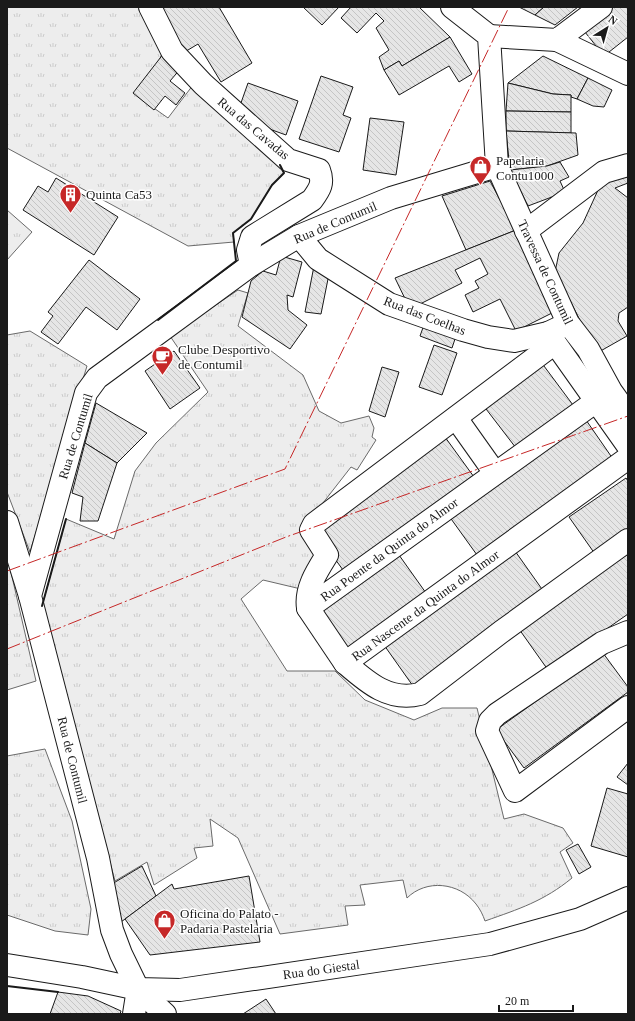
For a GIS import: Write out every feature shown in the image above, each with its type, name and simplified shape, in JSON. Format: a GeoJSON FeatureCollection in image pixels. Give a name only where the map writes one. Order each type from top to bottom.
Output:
{"type":"FeatureCollection","features":[{"type":"Feature","properties":{"kind":"street","name":"Rua das Cavadas"},"geometry":{"type":"LineString","coordinates":[[150,7],[172,51],[203,84],[288,160],[319,170],[322,179],[318,191],[312,200],[252,237],[248,250],[251,265]]}},
{"type":"Feature","properties":{"kind":"street"},"geometry":{"type":"LineString","coordinates":[[452,7],[489,36],[557,40],[628,74]]}},
{"type":"Feature","properties":{"kind":"street"},"geometry":{"type":"LineString","coordinates":[[557,40],[601,7]]}},
{"type":"Feature","properties":{"kind":"street"},"geometry":{"type":"LineString","coordinates":[[489,36],[496,166]]}},
{"type":"Feature","properties":{"kind":"street"},"geometry":{"type":"LineString","coordinates":[[526,231],[604,172],[628,165]]}},
{"type":"Feature","properties":{"kind":"street","name":"Rua de Contumil"},"geometry":{"type":"LineString","coordinates":[[138,989],[121,954],[112,930],[98,858],[30,596],[86,392],[97,378],[251,265],[298,236],[391,198],[496,166]]}},
{"type":"Feature","properties":{"kind":"street","name":"Travessa de Contumil"},"geometry":{"type":"LineString","coordinates":[[496,166],[568,323],[588,349],[611,391],[628,414]]}},
{"type":"Feature","properties":{"kind":"street","name":"Rua das Coelhas"},"geometry":{"type":"LineString","coordinates":[[298,236],[318,259],[389,304],[488,337],[514,341],[551,338],[568,323]]}},
{"type":"Feature","properties":{"kind":"street"},"geometry":{"type":"LineString","coordinates":[[551,338],[595,402],[628,446]]}},
{"type":"Feature","properties":{"kind":"street","name":"Rua Poente da Quinta do Almor"},"geometry":{"type":"LineString","coordinates":[[308,608],[307,598],[309,588],[327,555],[311,530],[314,524],[456,418],[551,338]]}},
{"type":"Feature","properties":{"kind":"street","name":"Rua Poente da Quinta do Almor"},"geometry":{"type":"LineString","coordinates":[[308,608],[595,402]]}},
{"type":"Feature","properties":{"kind":"street"},"geometry":{"type":"LineString","coordinates":[[456,418],[495,473]]}},
{"type":"Feature","properties":{"kind":"street","name":"Rua Nascente da Quinta do Almor"},"geometry":{"type":"LineString","coordinates":[[628,458],[344,663],[365,679],[395,695],[407,697],[420,694],[501,632],[628,540]]}},
{"type":"Feature","properties":{"kind":"street"},"geometry":{"type":"LineString","coordinates":[[7,522],[30,596]]}},
{"type":"Feature","properties":{"kind":"street"},"geometry":{"type":"LineString","coordinates":[[308,608],[344,663]]}},
{"type":"Feature","properties":{"kind":"street"},"geometry":{"type":"LineString","coordinates":[[628,632],[602,643],[498,714],[490,721],[487,731],[515,791],[628,706]]}},
{"type":"Feature","properties":{"kind":"street","name":"Rua do Giestal"},"geometry":{"type":"LineString","coordinates":[[7,965],[82,977],[138,989],[180,990],[490,944],[580,919],[628,898]]}},
{"type":"Feature","properties":{"kind":"street"},"geometry":{"type":"LineString","coordinates":[[134,1014],[138,989]]}},
{"type":"Feature","properties":{"kind":"street"},"geometry":{"type":"LineString","coordinates":[[138,989],[165,1014]]}},
{"type":"Feature","properties":{"kind":"green space"},"geometry":{"type":"Polygon","coordinates":[[[7,7],[139,7],[162,54],[141,99],[168,118],[193,85],[273,155],[284,173],[272,185],[251,219],[233,233],[234,242],[188,246],[7,148],[7,7]]]}},
{"type":"Feature","properties":{"kind":"green space"},"geometry":{"type":"Polygon","coordinates":[[[7,210],[32,232],[7,260],[7,210]]]}},
{"type":"Feature","properties":{"kind":"green space"},"geometry":{"type":"Polygon","coordinates":[[[238,290],[248,293],[238,326],[303,375],[319,411],[341,423],[369,416],[374,428],[372,437],[376,440],[357,470],[351,467],[305,526],[322,553],[301,589],[263,580],[241,599],[287,671],[335,671],[365,700],[414,720],[442,708],[477,708],[504,819],[524,814],[563,828],[573,843],[560,852],[572,878],[551,893],[531,904],[485,921],[476,904],[461,891],[452,887],[433,886],[423,888],[407,898],[403,880],[360,885],[365,905],[345,906],[348,925],[280,934],[238,838],[210,819],[213,846],[194,848],[197,858],[154,885],[147,862],[115,881],[42,606],[66,519],[114,539],[135,471],[156,443],[208,392],[170,336],[238,290]]]}},
{"type":"Feature","properties":{"kind":"green space"},"geometry":{"type":"Polygon","coordinates":[[[30,331],[87,366],[30,552],[7,492],[7,335],[30,331]]]}},
{"type":"Feature","properties":{"kind":"green space"},"geometry":{"type":"Polygon","coordinates":[[[7,555],[36,681],[7,690],[7,555]]]}},
{"type":"Feature","properties":{"kind":"green space"},"geometry":{"type":"Polygon","coordinates":[[[45,749],[72,821],[91,909],[88,935],[55,931],[7,915],[7,756],[45,749]]]}},
{"type":"Feature","properties":{"kind":"building"},"geometry":{"type":"Polygon","coordinates":[[[158,7],[219,7],[252,63],[221,82],[198,44],[183,53],[158,7]]]}},
{"type":"Feature","properties":{"kind":"building"},"geometry":{"type":"Polygon","coordinates":[[[303,7],[339,7],[322,25],[303,7]]]}},
{"type":"Feature","properties":{"kind":"building"},"geometry":{"type":"Polygon","coordinates":[[[351,7],[419,7],[450,37],[402,66],[399,61],[384,70],[379,57],[389,50],[376,28],[384,21],[376,13],[357,33],[341,18],[351,7]]]}},
{"type":"Feature","properties":{"kind":"building"},"geometry":{"type":"Polygon","coordinates":[[[519,7],[544,7],[535,15],[519,7]]]}},
{"type":"Feature","properties":{"kind":"building"},"geometry":{"type":"Polygon","coordinates":[[[544,7],[578,7],[555,25],[535,15],[544,7]]]}},
{"type":"Feature","properties":{"kind":"building"},"geometry":{"type":"Polygon","coordinates":[[[607,7],[628,7],[628,37],[604,56],[581,27],[607,7]]]}},
{"type":"Feature","properties":{"kind":"building"},"geometry":{"type":"Polygon","coordinates":[[[450,37],[472,74],[459,82],[449,66],[399,95],[384,70],[399,61],[402,66],[450,37]]]}},
{"type":"Feature","properties":{"kind":"building"},"geometry":{"type":"Polygon","coordinates":[[[164,53],[182,67],[170,81],[185,93],[176,105],[165,96],[154,110],[133,93],[164,53]]]}},
{"type":"Feature","properties":{"kind":"building"},"geometry":{"type":"Polygon","coordinates":[[[543,56],[588,78],[577,99],[571,97],[571,95],[553,94],[508,83],[543,56]]]}},
{"type":"Feature","properties":{"kind":"building"},"geometry":{"type":"Polygon","coordinates":[[[321,76],[353,87],[343,115],[351,118],[339,152],[299,139],[321,76]]]}},
{"type":"Feature","properties":{"kind":"building"},"geometry":{"type":"Polygon","coordinates":[[[588,78],[612,90],[604,107],[593,106],[577,99],[588,78]]]}},
{"type":"Feature","properties":{"kind":"building"},"geometry":{"type":"Polygon","coordinates":[[[248,83],[298,101],[286,135],[236,117],[248,83]]]}},
{"type":"Feature","properties":{"kind":"building"},"geometry":{"type":"Polygon","coordinates":[[[508,83],[553,94],[571,95],[571,112],[506,111],[508,83]]]}},
{"type":"Feature","properties":{"kind":"building"},"geometry":{"type":"Polygon","coordinates":[[[506,111],[571,112],[571,133],[506,131],[506,111]]]}},
{"type":"Feature","properties":{"kind":"building"},"geometry":{"type":"Polygon","coordinates":[[[370,118],[404,122],[396,175],[363,170],[370,118]]]}},
{"type":"Feature","properties":{"kind":"building"},"geometry":{"type":"Polygon","coordinates":[[[506,131],[576,133],[578,155],[547,166],[510,170],[506,131]]]}},
{"type":"Feature","properties":{"kind":"building"},"geometry":{"type":"Polygon","coordinates":[[[560,162],[569,177],[560,181],[565,192],[528,206],[510,170],[547,166],[560,162]]]}},
{"type":"Feature","properties":{"kind":"building"},"geometry":{"type":"Polygon","coordinates":[[[628,170],[628,183],[615,188],[628,198],[628,307],[619,313],[618,321],[627,336],[597,353],[555,272],[559,253],[583,223],[604,177],[628,170]]]}},
{"type":"Feature","properties":{"kind":"building","name":"Quinta Ca53"},"geometry":{"type":"Polygon","coordinates":[[[56,178],[118,217],[94,255],[23,210],[38,186],[48,192],[56,178]]]}},
{"type":"Feature","properties":{"kind":"building"},"geometry":{"type":"Polygon","coordinates":[[[490,181],[516,230],[466,250],[442,196],[490,181]]]}},
{"type":"Feature","properties":{"kind":"building"},"geometry":{"type":"Polygon","coordinates":[[[516,230],[558,310],[516,331],[500,299],[473,312],[465,295],[479,288],[475,281],[488,274],[480,258],[455,270],[462,283],[410,309],[395,278],[516,230]]]}},
{"type":"Feature","properties":{"kind":"building"},"geometry":{"type":"Polygon","coordinates":[[[281,256],[302,262],[293,297],[287,295],[288,310],[307,325],[290,349],[242,317],[251,281],[263,271],[276,275],[281,256]]]}},
{"type":"Feature","properties":{"kind":"building"},"geometry":{"type":"Polygon","coordinates":[[[89,260],[140,299],[117,330],[86,307],[58,344],[41,332],[53,316],[48,312],[89,260]]]}},
{"type":"Feature","properties":{"kind":"building"},"geometry":{"type":"Polygon","coordinates":[[[314,266],[329,274],[321,314],[305,312],[314,266]]]}},
{"type":"Feature","properties":{"kind":"building"},"geometry":{"type":"Polygon","coordinates":[[[425,322],[457,333],[452,348],[420,336],[425,322]]]}},
{"type":"Feature","properties":{"kind":"building"},"geometry":{"type":"Polygon","coordinates":[[[434,345],[457,353],[442,395],[419,387],[434,345]]]}},
{"type":"Feature","properties":{"kind":"building"},"geometry":{"type":"Polygon","coordinates":[[[174,351],[200,388],[170,409],[145,371],[174,351]]]}},
{"type":"Feature","properties":{"kind":"building"},"geometry":{"type":"Polygon","coordinates":[[[541,362],[573,405],[516,448],[483,405],[541,362]]]}},
{"type":"Feature","properties":{"kind":"building"},"geometry":{"type":"Polygon","coordinates":[[[382,367],[399,372],[385,417],[369,411],[382,367]]]}},
{"type":"Feature","properties":{"kind":"building"},"geometry":{"type":"Polygon","coordinates":[[[96,403],[147,433],[117,463],[85,443],[96,403]]]}},
{"type":"Feature","properties":{"kind":"building"},"geometry":{"type":"Polygon","coordinates":[[[586,420],[613,459],[477,555],[449,516],[586,420]]]}},
{"type":"Feature","properties":{"kind":"building"},"geometry":{"type":"Polygon","coordinates":[[[445,437],[474,477],[343,570],[314,530],[445,437]]]}},
{"type":"Feature","properties":{"kind":"building"},"geometry":{"type":"Polygon","coordinates":[[[85,443],[117,463],[98,521],[80,521],[83,497],[72,493],[85,443]]]}},
{"type":"Feature","properties":{"kind":"building"},"geometry":{"type":"Polygon","coordinates":[[[626,478],[628,481],[628,531],[595,554],[569,517],[626,478]]]}},
{"type":"Feature","properties":{"kind":"building"},"geometry":{"type":"Polygon","coordinates":[[[515,551],[544,592],[413,686],[384,645],[515,551]]]}},
{"type":"Feature","properties":{"kind":"building"},"geometry":{"type":"Polygon","coordinates":[[[628,554],[628,614],[548,670],[519,629],[628,554]]]}},
{"type":"Feature","properties":{"kind":"building"},"geometry":{"type":"Polygon","coordinates":[[[399,555],[426,593],[347,648],[320,609],[399,555]]]}},
{"type":"Feature","properties":{"kind":"building"},"geometry":{"type":"Polygon","coordinates":[[[603,653],[628,687],[628,692],[524,768],[496,730],[603,653]]]}},
{"type":"Feature","properties":{"kind":"building"},"geometry":{"type":"Polygon","coordinates":[[[628,763],[628,785],[617,777],[628,763]]]}},
{"type":"Feature","properties":{"kind":"building"},"geometry":{"type":"Polygon","coordinates":[[[607,788],[628,794],[628,857],[591,846],[607,788]]]}},
{"type":"Feature","properties":{"kind":"building"},"geometry":{"type":"Polygon","coordinates":[[[578,844],[591,867],[579,874],[566,850],[578,844]]]}},
{"type":"Feature","properties":{"kind":"building"},"geometry":{"type":"Polygon","coordinates":[[[142,866],[156,896],[121,922],[112,884],[142,866]]]}},
{"type":"Feature","properties":{"kind":"building"},"geometry":{"type":"Polygon","coordinates":[[[249,876],[260,942],[150,955],[125,919],[172,884],[174,889],[249,876]]]}},
{"type":"Feature","properties":{"kind":"building"},"geometry":{"type":"Polygon","coordinates":[[[58,992],[88,996],[121,1011],[120,1014],[50,1014],[58,992]]]}},
{"type":"Feature","properties":{"kind":"building"},"geometry":{"type":"Polygon","coordinates":[[[266,999],[276,1014],[243,1014],[266,999]]]}},
{"type":"Feature","properties":{"kind":"wall"},"geometry":{"type":"LineString","coordinates":[[158,320],[236,261],[233,233],[251,219],[272,185],[284,173],[280,165]]}},
{"type":"Feature","properties":{"kind":"wall"},"geometry":{"type":"LineString","coordinates":[[42,606],[66,519]]}},
{"type":"Feature","properties":{"kind":"wall"},"geometry":{"type":"LineString","coordinates":[[7,986],[58,992]]}},
{"type":"Feature","properties":{"kind":"power"},"geometry":{"type":"LineString","coordinates":[[7,571],[285,469],[509,7]]}},
{"type":"Feature","properties":{"kind":"power"},"geometry":{"type":"LineString","coordinates":[[7,649],[286,537],[628,416]]}},
{"type":"Feature","properties":{"kind":"place","name":"Papelaria Contu1000"},"geometry":{"type":"Point","coordinates":[481,186]}},
{"type":"Feature","properties":{"kind":"place","name":"Quinta Ca53"},"geometry":{"type":"Point","coordinates":[70,214]}},
{"type":"Feature","properties":{"kind":"place","name":"Clube Desportivo de Contumil"},"geometry":{"type":"Point","coordinates":[162,376]}},
{"type":"Feature","properties":{"kind":"place","name":"Oficina do Palato - Padaria Pastelaria"},"geometry":{"type":"Point","coordinates":[165,940]}}]}
